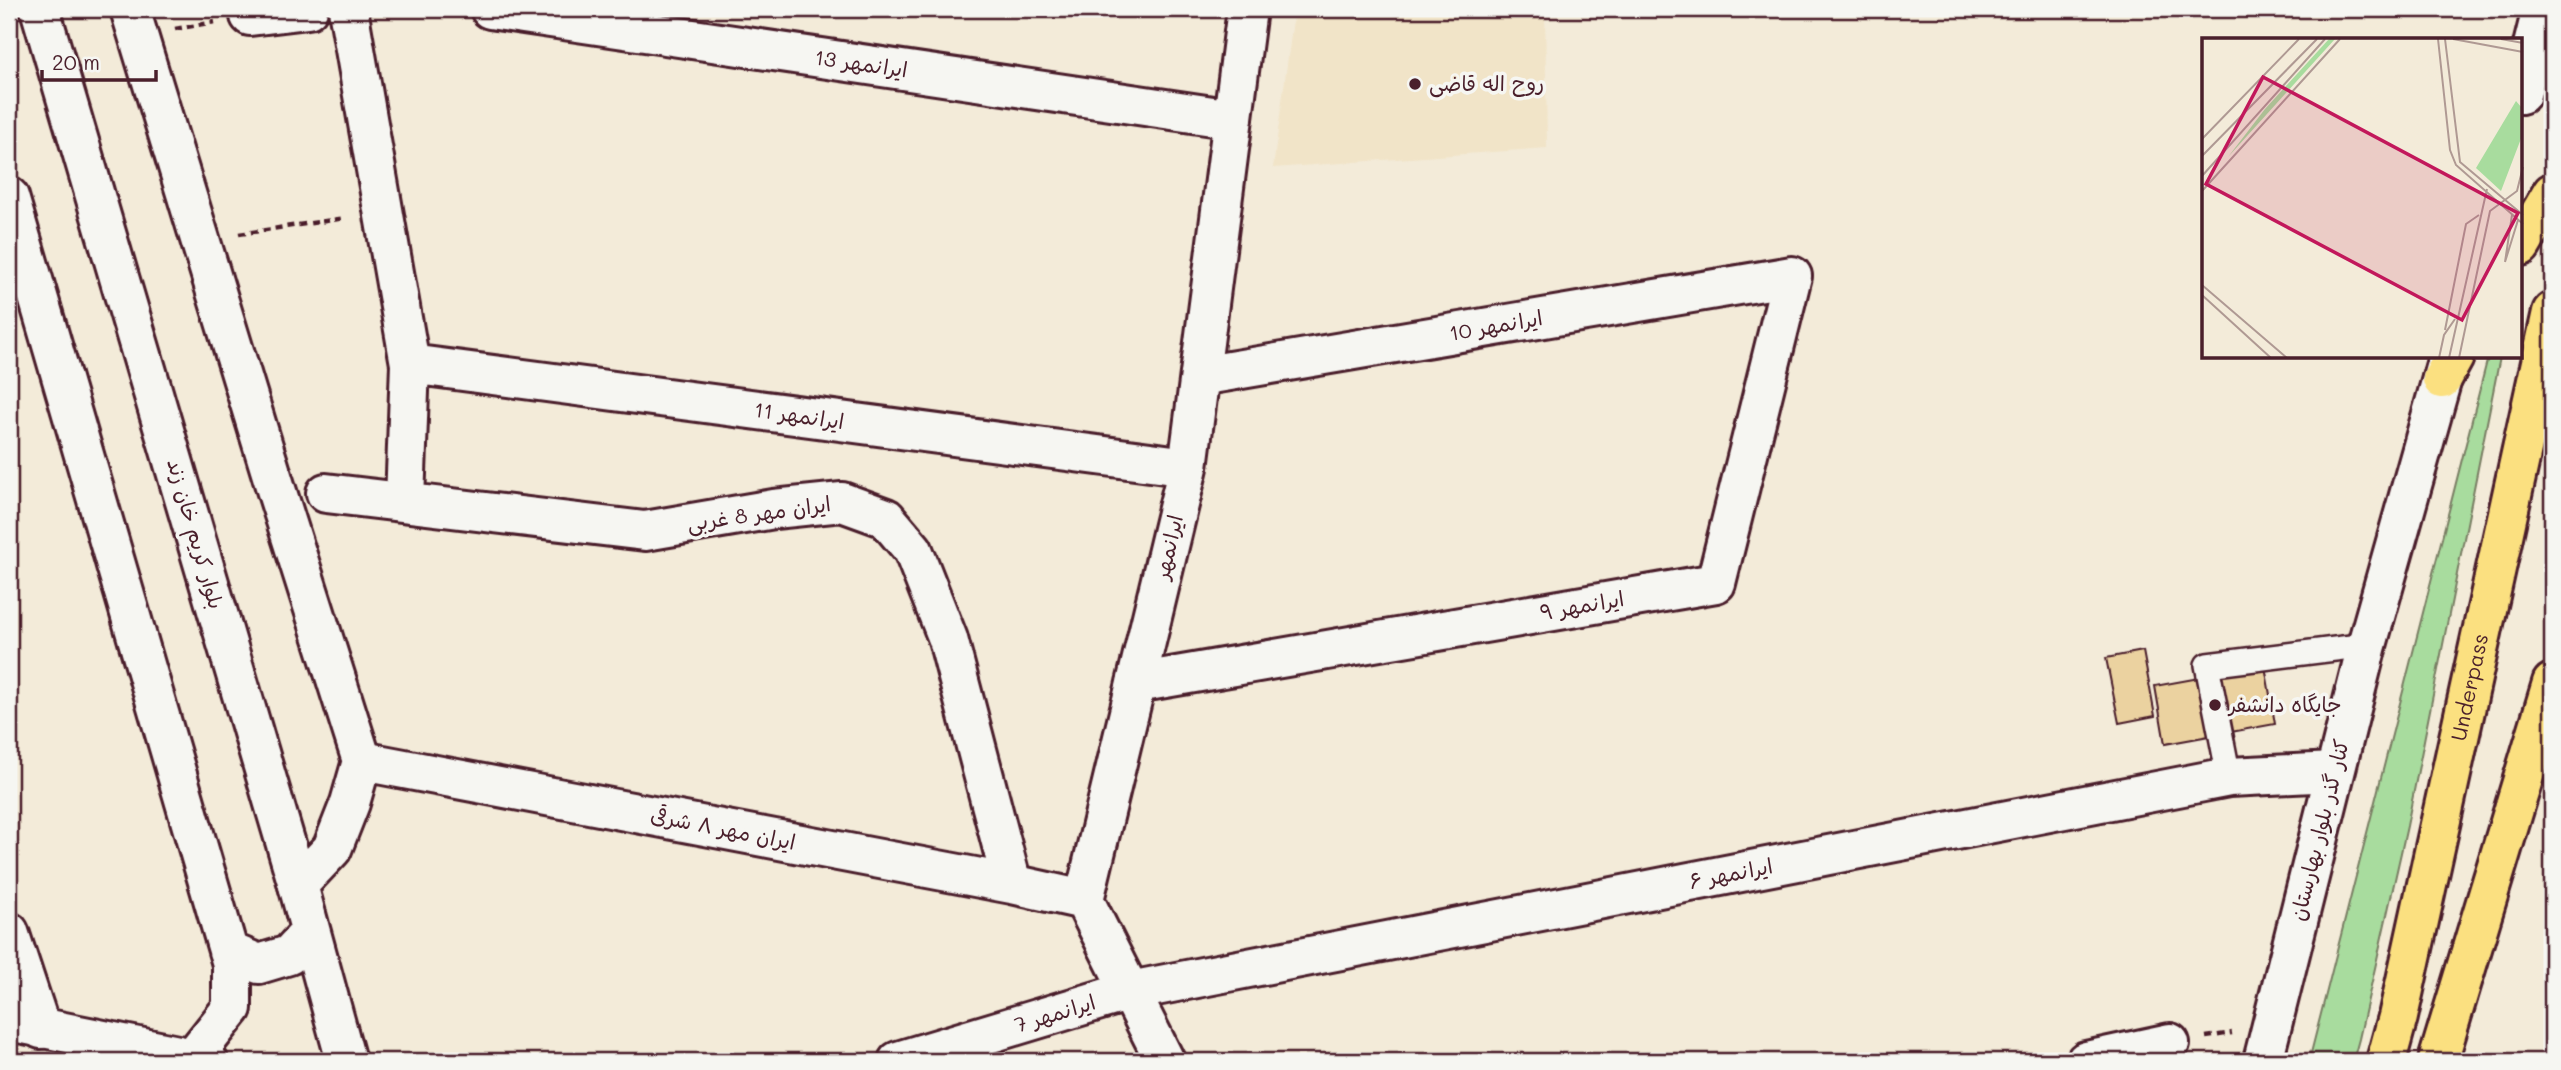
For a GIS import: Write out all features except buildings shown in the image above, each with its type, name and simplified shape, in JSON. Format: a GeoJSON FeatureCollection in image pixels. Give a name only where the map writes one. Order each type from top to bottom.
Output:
{"type":"FeatureCollection","features":[{"type":"Feature","properties":{"kind":"main road"},"geometry":{"type":"LineString","coordinates":[[2522,244],[2552,193]]}},
{"type":"Feature","properties":{"kind":"main road","name":"Underpass"},"geometry":{"type":"LineString","coordinates":[[2386,1061],[2398,1017],[2552,312]]}},
{"type":"Feature","properties":{"kind":"main road"},"geometry":{"type":"LineString","coordinates":[[2438,1061],[2552,683]]}},
{"type":"Feature","properties":{"kind":"street"},"geometry":{"type":"LineString","coordinates":[[250,16],[309,9]]}},
{"type":"Feature","properties":{"kind":"street"},"geometry":{"type":"LineString","coordinates":[[348,9],[410,364],[404,501]]}},
{"type":"Feature","properties":{"kind":"street","name":"ایرانمهر 13"},"geometry":{"type":"LineString","coordinates":[[490,9],[1233,118]]}},
{"type":"Feature","properties":{"kind":"street","name":"ایرانمهر"},"geometry":{"type":"LineString","coordinates":[[1084,900],[1188,467],[1247,9]]}},
{"type":"Feature","properties":{"kind":"street"},"geometry":{"type":"LineString","coordinates":[[2522,90],[2542,9]]}},
{"type":"Feature","properties":{"kind":"street","name":"بلوار کریم خان زند"},"geometry":{"type":"LineString","coordinates":[[45,16],[298,885],[346,1061]]}},
{"type":"Feature","properties":{"kind":"street"},"geometry":{"type":"LineString","coordinates":[[134,22],[362,761],[350,803],[332,849],[298,885]]}},
{"type":"Feature","properties":{"kind":"street"},"geometry":{"type":"LineString","coordinates":[[9,197],[232,964],[232,1008],[197,1060],[25,1025],[11,944]]}},
{"type":"Feature","properties":{"kind":"street","name":"ایرانمهر 10"},"geometry":{"type":"LineString","coordinates":[[1200,376],[1792,276]]}},
{"type":"Feature","properties":{"kind":"street","name":"ایرانمهر ۹"},"geometry":{"type":"LineString","coordinates":[[1136,683],[1716,583],[1792,276]]}},
{"type":"Feature","properties":{"kind":"street","name":"ایرانمهر 11"},"geometry":{"type":"LineString","coordinates":[[410,364],[1188,467]]}},
{"type":"Feature","properties":{"kind":"street","name":"کنار گذر بلوار بهارستان"},"geometry":{"type":"LineString","coordinates":[[2267,1044],[2367,645],[2448,364]]}},
{"type":"Feature","properties":{"kind":"street","name":"ایران مهر 8 غربی"},"geometry":{"type":"LineString","coordinates":[[326,493],[645,531],[774,509],[842,502],[886,519],[913,550],[948,639],[1012,884]]}},
{"type":"Feature","properties":{"kind":"street","name":"ایران مهر ٨ شرقی"},"geometry":{"type":"LineString","coordinates":[[362,761],[1084,900]]}},
{"type":"Feature","properties":{"kind":"street","name":"ایرانمهر ۶"},"geometry":{"type":"LineString","coordinates":[[1130,991],[2229,777],[2334,772]]}},
{"type":"Feature","properties":{"kind":"street"},"geometry":{"type":"LineString","coordinates":[[1084,900],[1165,1061]]}},
{"type":"Feature","properties":{"kind":"street"},"geometry":{"type":"LineString","coordinates":[[228,951],[259,964],[289,955],[310,932]]}},
{"type":"Feature","properties":{"kind":"street","name":"ایرانمهر 7"},"geometry":{"type":"LineString","coordinates":[[898,1061],[1130,991]]}},
{"type":"Feature","properties":{"kind":"street"},"geometry":{"type":"LineString","coordinates":[[2086,1061],[2170,1043]]}},
{"type":"Feature","properties":{"kind":"lane"},"geometry":{"type":"LineString","coordinates":[[2229,777],[2207,665],[2367,645]]}},
{"type":"Feature","properties":{"kind":"path"},"geometry":{"type":"LineString","coordinates":[[134,22],[250,16]]}},
{"type":"Feature","properties":{"kind":"path"},"geometry":{"type":"LineString","coordinates":[[200,241],[384,212]]}},
{"type":"Feature","properties":{"kind":"path"},"geometry":{"type":"LineString","coordinates":[[2170,1043],[2267,1044]]}},
{"type":"Feature","properties":{"kind":"shaded area","name":"روح اله قاضی"},"geometry":{"type":"Polygon","coordinates":[[[1309,9],[1545,9],[1547,148],[1273,168],[1293,20],[1309,9]]]}},
{"type":"Feature","properties":{"kind":"green space"},"geometry":{"type":"Polygon","coordinates":[[[2487,359],[2500,359],[2407,826],[2359,1039],[2353,1061],[2309,1061],[2487,359]]]}},
{"type":"Feature","properties":{"kind":"place","name":"روح اله قاضی"},"geometry":{"type":"Point","coordinates":[1415,84]}},
{"type":"Feature","properties":{"kind":"place","name":"جایگاه دانشفر"},"geometry":{"type":"Point","coordinates":[2215,705]}}]}
